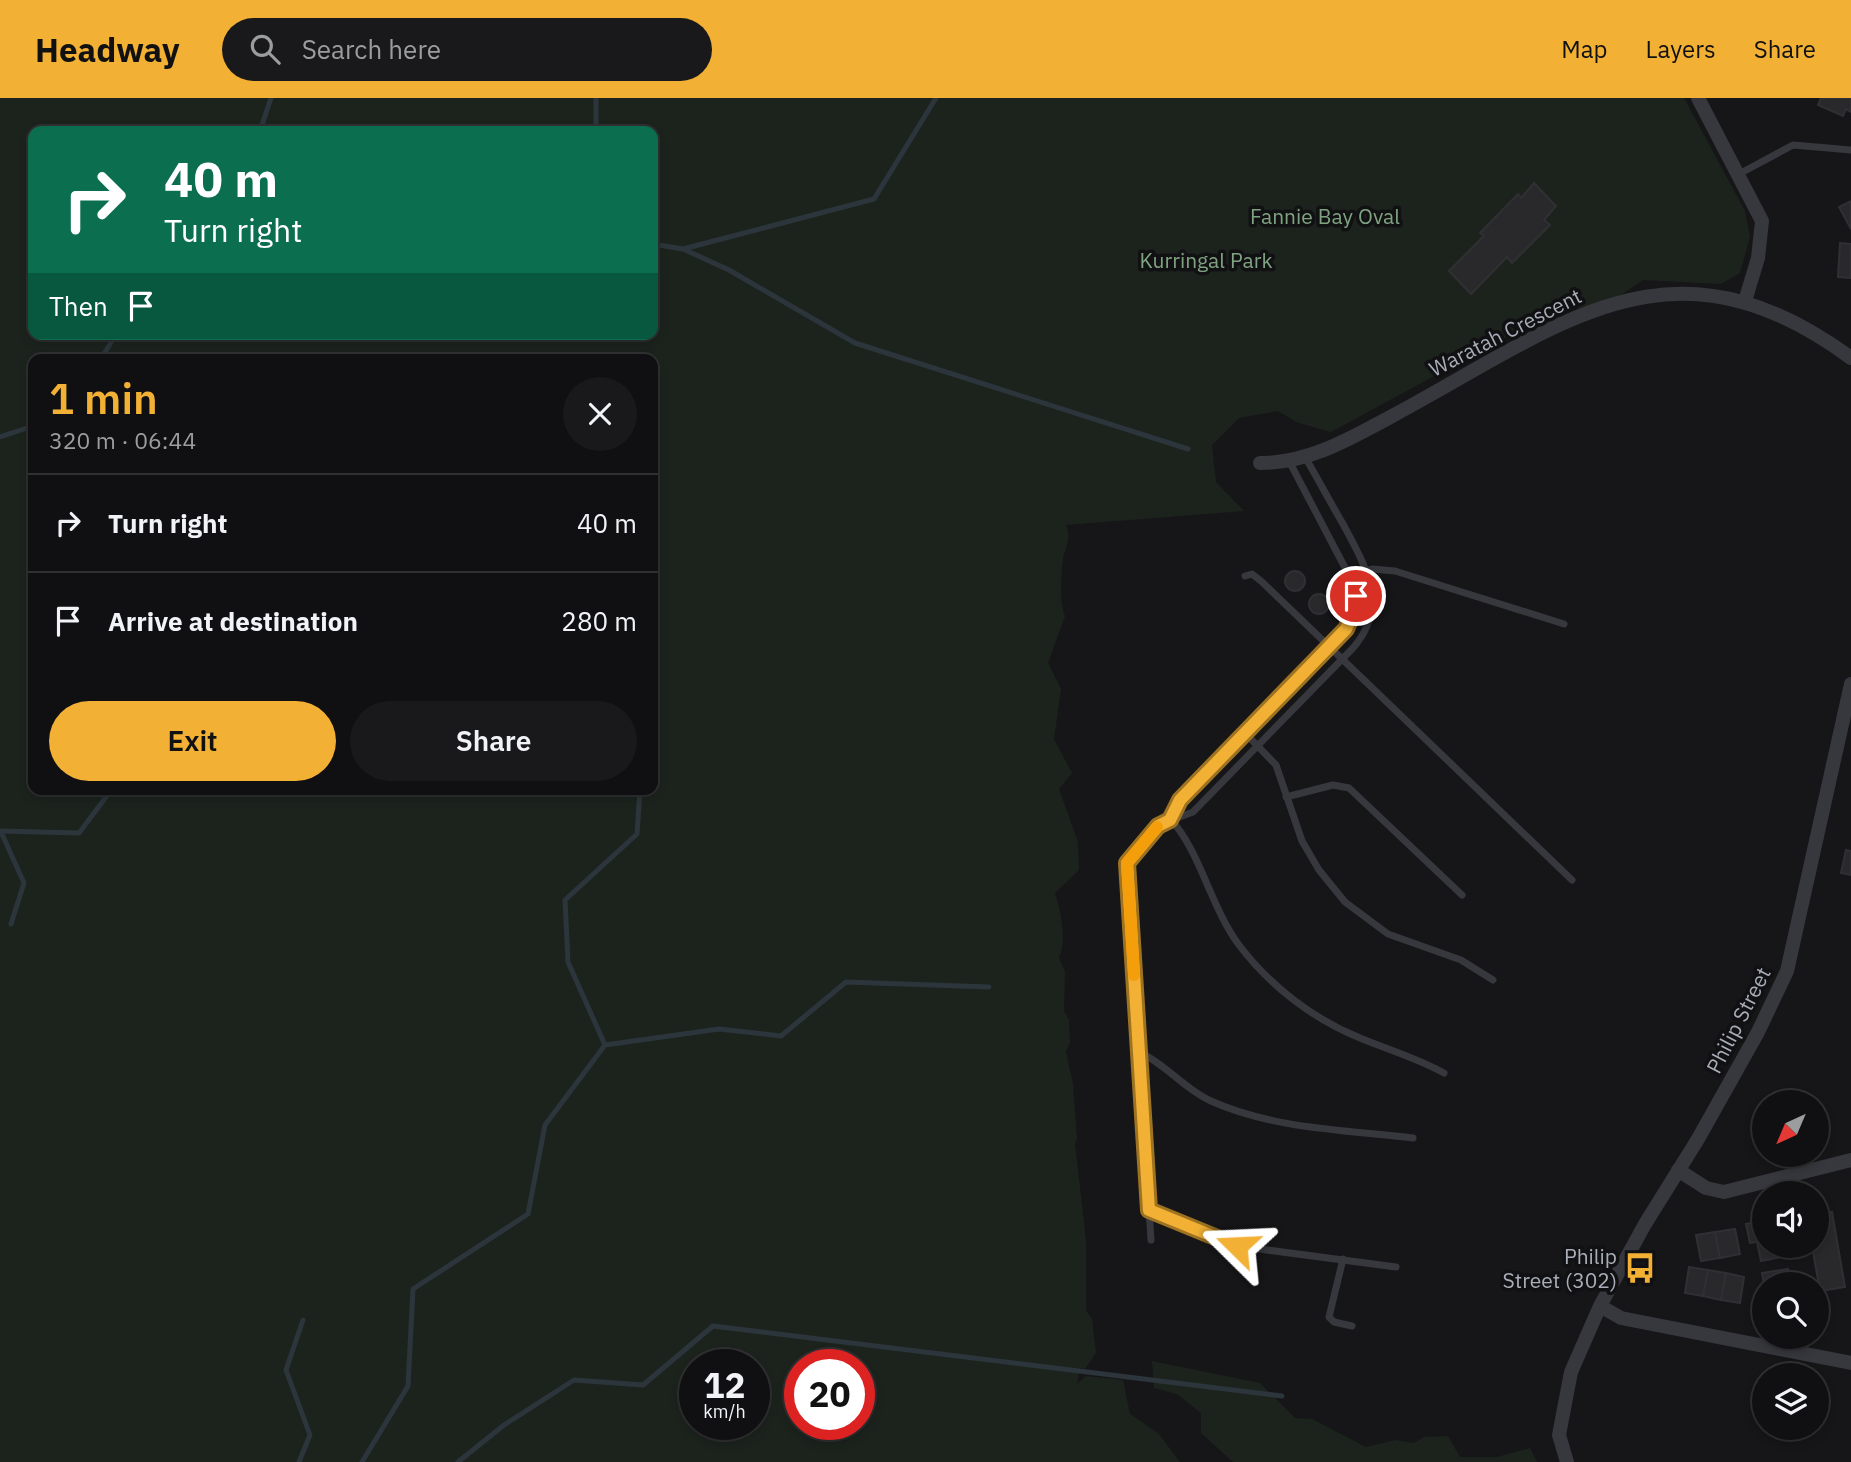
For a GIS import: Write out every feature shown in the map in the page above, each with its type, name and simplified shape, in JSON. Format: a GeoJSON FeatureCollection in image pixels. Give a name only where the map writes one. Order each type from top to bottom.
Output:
{"type":"FeatureCollection","features":[{"type":"Feature","properties":{"kind":"street"},"geometry":{"type":"LineString","coordinates":[[1698,98],[1762,220],[1759,251],[1745,301]]}},
{"type":"Feature","properties":{"kind":"street","name":"Waratah Crescent"},"geometry":{"type":"LineString","coordinates":[[1260,463],[1289,461],[1337,445],[1593,309],[1621,301],[1685,293],[1745,301],[1797,323],[1851,358]]}},
{"type":"Feature","properties":{"kind":"street","name":"Philip Street"},"geometry":{"type":"LineString","coordinates":[[1567,1462],[1559,1435],[1571,1372],[1600,1306],[1758,1032],[1787,971],[1851,684]]}},
{"type":"Feature","properties":{"kind":"street"},"geometry":{"type":"LineString","coordinates":[[1678,1170],[1706,1188],[1724,1192],[1851,1160]]}},
{"type":"Feature","properties":{"kind":"street"},"geometry":{"type":"LineString","coordinates":[[1600,1306],[1621,1318],[1851,1363]]}},
{"type":"Feature","properties":{"kind":"lane"},"geometry":{"type":"LineString","coordinates":[[1739,174],[1793,145],[1851,150]]}},
{"type":"Feature","properties":{"kind":"lane"},"geometry":{"type":"LineString","coordinates":[[1151,1240],[1127,863],[1158,826],[1193,811],[1343,658],[1362,637],[1370,619],[1373,597],[1368,570],[1306,457]]}},
{"type":"Feature","properties":{"kind":"lane"},"geometry":{"type":"LineString","coordinates":[[1170,820],[1180,800],[1346,629],[1353,613],[1355,589],[1350,576],[1289,461]]}},
{"type":"Feature","properties":{"kind":"lane"},"geometry":{"type":"LineString","coordinates":[[1350,576],[1368,570],[1395,571],[1564,624]]}},
{"type":"Feature","properties":{"kind":"lane"},"geometry":{"type":"LineString","coordinates":[[1245,576],[1252,574],[1257,577],[1572,880]]}},
{"type":"Feature","properties":{"kind":"lane"},"geometry":{"type":"LineString","coordinates":[[1245,733],[1276,765],[1311,857],[1345,902],[1388,934],[1461,960],[1493,980]]}},
{"type":"Feature","properties":{"kind":"lane"},"geometry":{"type":"LineString","coordinates":[[1286,797],[1333,785],[1349,788],[1462,895]]}},
{"type":"Feature","properties":{"kind":"lane"},"geometry":{"type":"LineString","coordinates":[[1170,820],[1186,838],[1228,929],[1275,984],[1304,1007],[1342,1030],[1412,1057],[1444,1073]]}},
{"type":"Feature","properties":{"kind":"lane"},"geometry":{"type":"LineString","coordinates":[[1139,1052],[1154,1059],[1195,1092],[1239,1112],[1277,1121],[1413,1138]]}},
{"type":"Feature","properties":{"kind":"lane"},"geometry":{"type":"LineString","coordinates":[[1149,1210],[1229,1244],[1396,1267]]}},
{"type":"Feature","properties":{"kind":"lane"},"geometry":{"type":"LineString","coordinates":[[1343,1259],[1329,1317],[1334,1322],[1352,1326]]}},
{"type":"Feature","properties":{"kind":"green space"},"geometry":{"type":"Polygon","coordinates":[[[0,98],[1684,98],[1745,211],[1750,237],[1740,273],[1721,284],[1643,280],[1612,301],[1569,310],[1565,305],[1331,432],[1296,422],[1278,411],[1239,418],[1212,445],[1216,482],[1244,511],[1066,525],[1068,539],[1063,559],[1061,588],[1065,616],[1048,663],[1061,689],[1054,739],[1072,773],[1059,789],[1078,842],[1079,870],[1055,893],[1062,926],[1063,943],[1059,958],[1065,971],[1064,1011],[1069,1020],[1070,1042],[1066,1052],[1073,1084],[1077,1139],[1075,1143],[1086,1241],[1086,1310],[1092,1319],[1096,1353],[1085,1369],[1080,1368],[1077,1384],[1086,1376],[1123,1380],[1130,1414],[1158,1433],[1180,1462],[0,1462],[0,98]]]}},
{"type":"Feature","properties":{"kind":"green space"},"geometry":{"type":"Polygon","coordinates":[[[1152,1361],[1260,1383],[1295,1418],[1312,1419],[1366,1447],[1395,1440],[1414,1443],[1424,1437],[1448,1436],[1460,1457],[1497,1457],[1530,1448],[1537,1462],[1233,1462],[1201,1433],[1201,1413],[1177,1394],[1154,1388],[1152,1361]]]}},
{"type":"Feature","properties":{"kind":"building"},"geometry":{"type":"Polygon","coordinates":[[[1821,98],[1851,98],[1851,112],[1846,109],[1843,116],[1818,105],[1821,98]]]}},
{"type":"Feature","properties":{"kind":"building"},"geometry":{"type":"Polygon","coordinates":[[[1534,183],[1556,206],[1544,220],[1550,225],[1512,263],[1507,257],[1471,294],[1449,271],[1484,236],[1480,233],[1518,194],[1521,198],[1534,183]]]}},
{"type":"Feature","properties":{"kind":"building"},"geometry":{"type":"Polygon","coordinates":[[[1851,201],[1851,229],[1839,207],[1851,201]]]}},
{"type":"Feature","properties":{"kind":"building"},"geometry":{"type":"Polygon","coordinates":[[[1840,243],[1851,244],[1851,278],[1838,277],[1840,243]]]}},
{"type":"Feature","properties":{"kind":"building"},"geometry":{"type":"Polygon","coordinates":[[[1295,571],[1302,574],[1305,581],[1302,588],[1295,591],[1288,588],[1285,581],[1288,574],[1295,571]]]}},
{"type":"Feature","properties":{"kind":"building"},"geometry":{"type":"Polygon","coordinates":[[[1319,594],[1326,597],[1329,604],[1326,611],[1319,614],[1312,611],[1309,604],[1312,597],[1319,594]]]}},
{"type":"Feature","properties":{"kind":"building"},"geometry":{"type":"Polygon","coordinates":[[[1846,850],[1851,851],[1851,875],[1841,873],[1846,850]]]}},
{"type":"Feature","properties":{"kind":"building"},"geometry":{"type":"Polygon","coordinates":[[[1832,1212],[1845,1287],[1829,1290],[1829,1272],[1817,1272],[1814,1258],[1829,1258],[1829,1213],[1832,1212]]]}},
{"type":"Feature","properties":{"kind":"building"},"geometry":{"type":"Polygon","coordinates":[[[1752,1223],[1752,1243],[1750,1243],[1746,1224],[1752,1223]]]}},
{"type":"Feature","properties":{"kind":"building"},"geometry":{"type":"Polygon","coordinates":[[[1735,1229],[1740,1254],[1720,1258],[1715,1232],[1735,1229]]]}},
{"type":"Feature","properties":{"kind":"building"},"geometry":{"type":"Polygon","coordinates":[[[1715,1232],[1720,1258],[1701,1261],[1696,1235],[1715,1232]]]}},
{"type":"Feature","properties":{"kind":"building"},"geometry":{"type":"Polygon","coordinates":[[[1689,1267],[1708,1270],[1703,1296],[1685,1293],[1689,1267]]]}},
{"type":"Feature","properties":{"kind":"building"},"geometry":{"type":"Polygon","coordinates":[[[1708,1270],[1726,1273],[1721,1300],[1703,1296],[1708,1270]]]}},
{"type":"Feature","properties":{"kind":"building"},"geometry":{"type":"Polygon","coordinates":[[[1726,1273],[1744,1277],[1740,1303],[1721,1300],[1726,1273]]]}},
{"type":"Feature","properties":{"kind":"waterway"},"geometry":{"type":"LineString","coordinates":[[262,126],[271,98]]}},
{"type":"Feature","properties":{"kind":"waterway"},"geometry":{"type":"LineString","coordinates":[[596,98],[596,126]]}},
{"type":"Feature","properties":{"kind":"waterway"},"geometry":{"type":"LineString","coordinates":[[658,245],[683,249],[874,199],[936,98]]}},
{"type":"Feature","properties":{"kind":"waterway"},"geometry":{"type":"LineString","coordinates":[[683,249],[729,270],[855,343],[1188,449]]}},
{"type":"Feature","properties":{"kind":"waterway"},"geometry":{"type":"LineString","coordinates":[[104,354],[112,340]]}},
{"type":"Feature","properties":{"kind":"waterway"},"geometry":{"type":"LineString","coordinates":[[0,437],[28,428]]}},
{"type":"Feature","properties":{"kind":"waterway"},"geometry":{"type":"LineString","coordinates":[[0,831],[79,833],[108,795]]}},
{"type":"Feature","properties":{"kind":"waterway"},"geometry":{"type":"LineString","coordinates":[[605,1045],[568,962],[565,900],[637,834],[640,795]]}},
{"type":"Feature","properties":{"kind":"waterway"},"geometry":{"type":"LineString","coordinates":[[1,832],[24,883],[11,924]]}},
{"type":"Feature","properties":{"kind":"waterway"},"geometry":{"type":"LineString","coordinates":[[362,1462],[408,1386],[413,1289],[528,1214],[545,1125],[605,1045],[719,1029],[781,1036],[846,982],[989,987]]}},
{"type":"Feature","properties":{"kind":"waterway"},"geometry":{"type":"LineString","coordinates":[[299,1462],[310,1435],[286,1370],[303,1320]]}},
{"type":"Feature","properties":{"kind":"waterway"},"geometry":{"type":"LineString","coordinates":[[458,1462],[504,1425],[574,1380],[643,1385],[713,1326],[1282,1396]]}},
{"type":"Feature","properties":{"kind":"slow traffic"},"geometry":{"type":"LineString","coordinates":[[1134,975],[1127,863],[1132,853],[1157,827]]}},
{"type":"Feature","properties":{"kind":"place","name":"Philip Street (302)"},"geometry":{"type":"Point","coordinates":[1640,1268]}},
{"type":"Feature","properties":{"kind":"route"},"geometry":{"type":"LineString","coordinates":[[1237,1246],[1149,1210],[1127,863],[1132,853],[1158,826],[1170,820],[1180,800],[1346,629],[1356,596]]}},
{"type":"Feature","properties":{"kind":"park label","name":"Fannie Bay Oval"},"geometry":{"type":"Point","coordinates":[1325,216]}},
{"type":"Feature","properties":{"kind":"park label","name":"Kurringal Park"},"geometry":{"type":"Point","coordinates":[1206,260]}}]}
